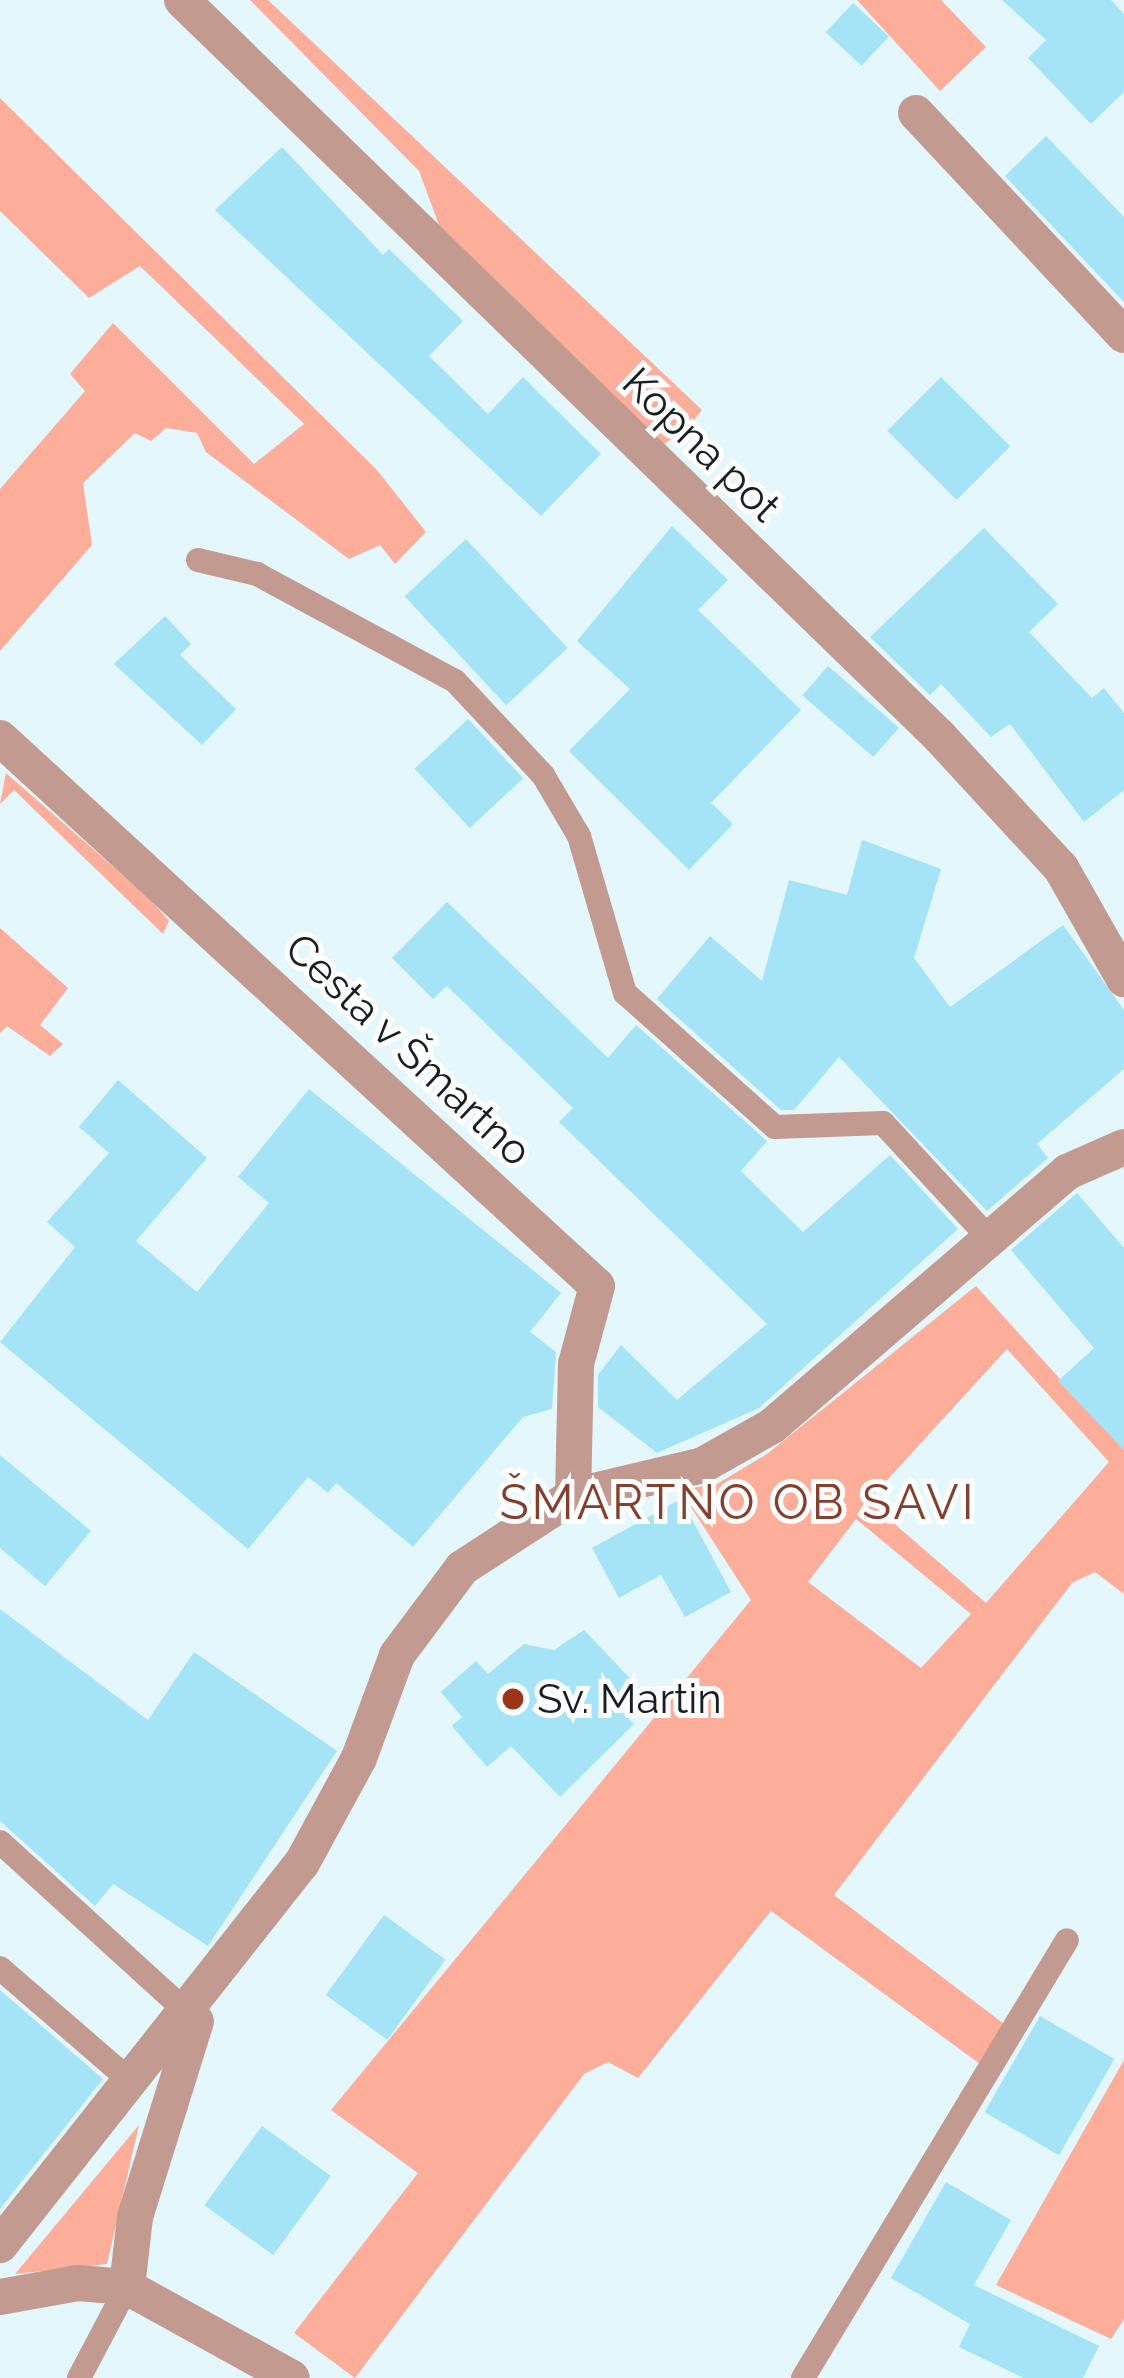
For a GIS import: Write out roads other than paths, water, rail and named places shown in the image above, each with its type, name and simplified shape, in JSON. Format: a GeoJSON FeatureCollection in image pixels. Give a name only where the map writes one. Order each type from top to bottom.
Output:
{"type":"FeatureCollection","features":[{"type":"Feature","properties":{"kind":"street","name":"Kopna pot"},"geometry":{"type":"LineString","coordinates":[[182,0],[985,783],[1071,883],[1124,979]]}},
{"type":"Feature","properties":{"kind":"street"},"geometry":{"type":"LineString","coordinates":[[916,113],[1124,334]]}},
{"type":"Feature","properties":{"kind":"street","name":"Cesta v Šmartno"},"geometry":{"type":"LineString","coordinates":[[0,738],[598,1286],[576,1364],[573,1496]]}},
{"type":"Feature","properties":{"kind":"street"},"geometry":{"type":"LineString","coordinates":[[0,2245],[134,2084],[302,1863],[359,1758],[397,1655],[462,1568],[573,1496],[704,1465],[772,1426],[1067,1172],[1124,1147]]}},
{"type":"Feature","properties":{"kind":"street"},"geometry":{"type":"LineString","coordinates":[[128,2287],[146,2176],[198,2002]]}},
{"type":"Feature","properties":{"kind":"street"},"geometry":{"type":"LineString","coordinates":[[0,2297],[77,2282],[128,2287],[292,2378]]}},
{"type":"Feature","properties":{"kind":"lane"},"geometry":{"type":"LineString","coordinates":[[198,560],[256,574],[455,682],[543,776],[579,836],[625,993],[775,1127],[883,1123],[992,1241]]}},
{"type":"Feature","properties":{"kind":"lane"},"geometry":{"type":"LineString","coordinates":[[0,1842],[198,2002]]}},
{"type":"Feature","properties":{"kind":"lane"},"geometry":{"type":"LineString","coordinates":[[803,2378],[1067,1940]]}},
{"type":"Feature","properties":{"kind":"lane"},"geometry":{"type":"LineString","coordinates":[[0,1968],[134,2084]]}},
{"type":"Feature","properties":{"kind":"lane"},"geometry":{"type":"LineString","coordinates":[[79,2378],[128,2287]]}},
{"type":"Feature","properties":{"kind":"place","name":"Sv. Martin"},"geometry":{"type":"Point","coordinates":[513,1699]}},
{"type":"Feature","properties":{"kind":"district","name":"ŠMARTNO OB SAVI"},"geometry":{"type":"Point","coordinates":[738,1503]}}]}
